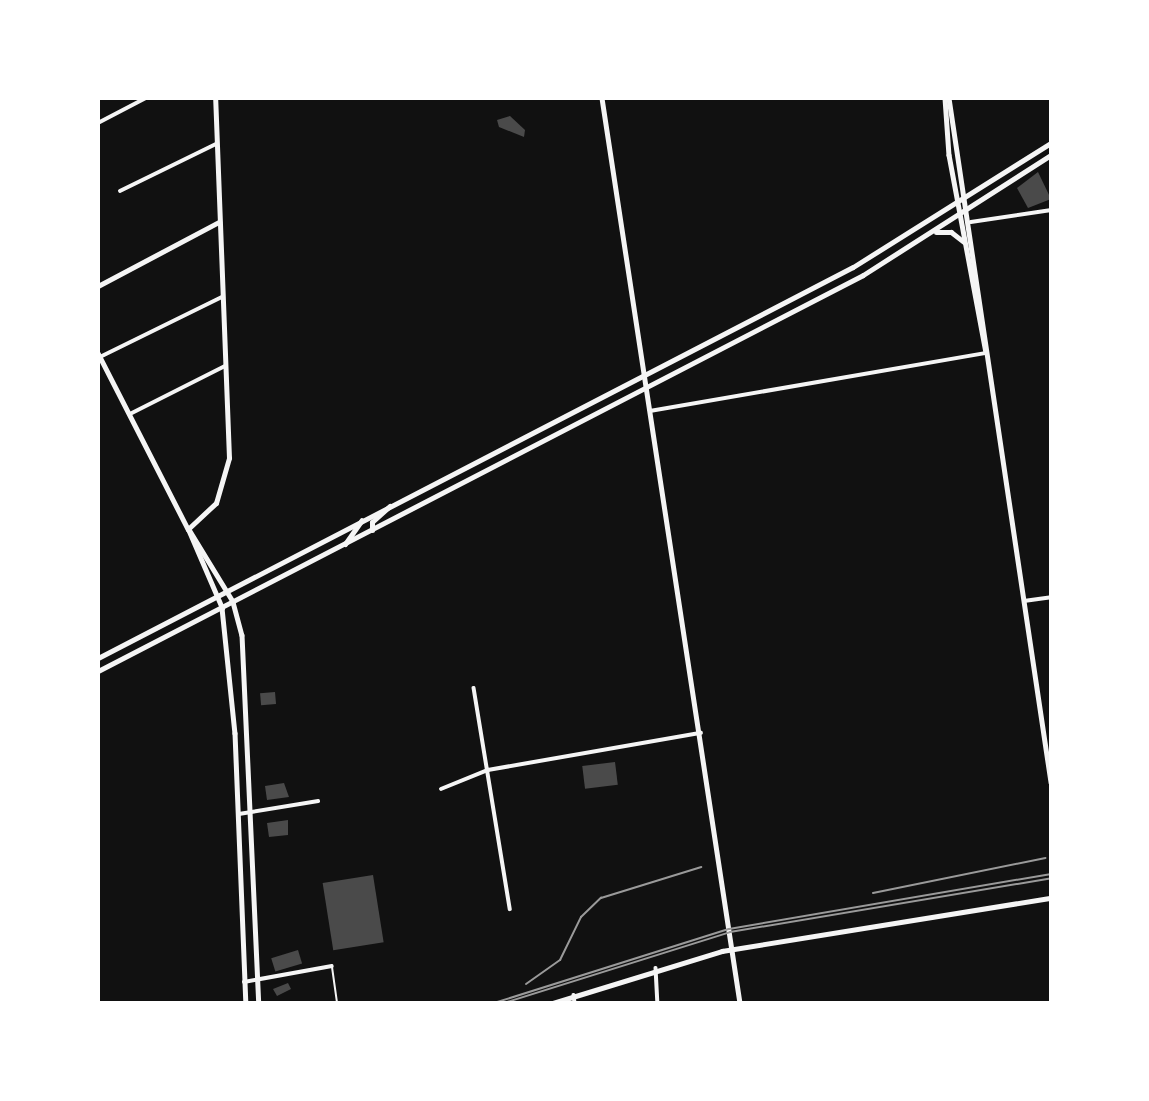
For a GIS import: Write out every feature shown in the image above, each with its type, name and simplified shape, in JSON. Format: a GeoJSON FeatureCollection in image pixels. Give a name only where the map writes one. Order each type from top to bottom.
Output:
{"type":"FeatureCollection","features":[{"type":"Feature","properties":{"kind":"main road"},"geometry":{"type":"LineString","coordinates":[[188,529],[216,503],[226,480],[225,366],[215,98]]}},
{"type":"Feature","properties":{"kind":"main road"},"geometry":{"type":"LineString","coordinates":[[602,98],[701,733],[740,1003]]}},
{"type":"Feature","properties":{"kind":"main road"},"geometry":{"type":"LineString","coordinates":[[947,98],[969,208],[986,352],[1051,782]]}},
{"type":"Feature","properties":{"kind":"main road"},"geometry":{"type":"LineString","coordinates":[[947,98],[959,214],[986,352]]}},
{"type":"Feature","properties":{"kind":"main road"},"geometry":{"type":"LineString","coordinates":[[98,658],[774,308],[958,205],[1051,143]]}},
{"type":"Feature","properties":{"kind":"main road"},"geometry":{"type":"LineString","coordinates":[[98,671],[778,319],[933,232],[1051,155]]}},
{"type":"Feature","properties":{"kind":"main road"},"geometry":{"type":"LineString","coordinates":[[98,286],[219,222]]}},
{"type":"Feature","properties":{"kind":"main road"},"geometry":{"type":"LineString","coordinates":[[933,232],[951,232],[964,242]]}},
{"type":"Feature","properties":{"kind":"main road"},"geometry":{"type":"LineString","coordinates":[[774,308],[778,319]]}},
{"type":"Feature","properties":{"kind":"main road"},"geometry":{"type":"LineString","coordinates":[[99,355],[188,529],[222,608],[229,635],[246,1003]]}},
{"type":"Feature","properties":{"kind":"main road"},"geometry":{"type":"LineString","coordinates":[[482,459],[487,470]]}},
{"type":"Feature","properties":{"kind":"main road"},"geometry":{"type":"LineString","coordinates":[[373,530],[372,522],[390,506]]}},
{"type":"Feature","properties":{"kind":"main road"},"geometry":{"type":"LineString","coordinates":[[345,544],[362,520]]}},
{"type":"Feature","properties":{"kind":"main road"},"geometry":{"type":"LineString","coordinates":[[188,529],[233,602],[242,635],[259,1003]]}},
{"type":"Feature","properties":{"kind":"main road"},"geometry":{"type":"LineString","coordinates":[[553,1003],[656,968],[732,949],[1051,898]]}},
{"type":"Feature","properties":{"kind":"street"},"geometry":{"type":"LineString","coordinates":[[98,123],[146,98]]}},
{"type":"Feature","properties":{"kind":"street"},"geometry":{"type":"LineString","coordinates":[[120,191],[217,143]]}},
{"type":"Feature","properties":{"kind":"street"},"geometry":{"type":"LineString","coordinates":[[971,222],[1051,210]]}},
{"type":"Feature","properties":{"kind":"street"},"geometry":{"type":"LineString","coordinates":[[99,355],[222,297]]}},
{"type":"Feature","properties":{"kind":"street"},"geometry":{"type":"LineString","coordinates":[[650,411],[986,352]]}},
{"type":"Feature","properties":{"kind":"street"},"geometry":{"type":"LineString","coordinates":[[130,414],[225,366]]}},
{"type":"Feature","properties":{"kind":"street"},"geometry":{"type":"LineString","coordinates":[[1024,601],[1051,597]]}},
{"type":"Feature","properties":{"kind":"street"},"geometry":{"type":"LineString","coordinates":[[474,688],[510,909]]}},
{"type":"Feature","properties":{"kind":"street"},"geometry":{"type":"LineString","coordinates":[[441,789],[488,770],[701,733]]}},
{"type":"Feature","properties":{"kind":"street"},"geometry":{"type":"LineString","coordinates":[[239,814],[318,801]]}},
{"type":"Feature","properties":{"kind":"street"},"geometry":{"type":"LineString","coordinates":[[244,982],[332,966]]}},
{"type":"Feature","properties":{"kind":"street"},"geometry":{"type":"LineString","coordinates":[[656,968],[658,1003]]}},
{"type":"Feature","properties":{"kind":"street"},"geometry":{"type":"LineString","coordinates":[[574,995],[575,1003]]}},
{"type":"Feature","properties":{"kind":"lane"},"geometry":{"type":"LineString","coordinates":[[332,966],[337,1003]]}},
{"type":"Feature","properties":{"kind":"building"},"geometry":{"type":"Polygon","coordinates":[[[510,116],[525,130],[524,137],[499,127],[497,120],[510,116]]]}},
{"type":"Feature","properties":{"kind":"building"},"geometry":{"type":"Polygon","coordinates":[[[1038,172],[1051,199],[1028,208],[1017,188],[1038,172]]]}},
{"type":"Feature","properties":{"kind":"building"},"geometry":{"type":"Polygon","coordinates":[[[275,692],[276,704],[261,705],[260,693],[275,692]]]}},
{"type":"Feature","properties":{"kind":"building"},"geometry":{"type":"Polygon","coordinates":[[[615,762],[618,785],[585,789],[582,766],[615,762]]]}},
{"type":"Feature","properties":{"kind":"building"},"geometry":{"type":"Polygon","coordinates":[[[284,783],[289,797],[267,800],[265,786],[284,783]]]}},
{"type":"Feature","properties":{"kind":"building"},"geometry":{"type":"Polygon","coordinates":[[[288,820],[288,835],[269,837],[267,823],[288,820]]]}},
{"type":"Feature","properties":{"kind":"building"},"geometry":{"type":"Polygon","coordinates":[[[373,875],[384,942],[333,950],[323,883],[373,875]]]}},
{"type":"Feature","properties":{"kind":"building"},"geometry":{"type":"Polygon","coordinates":[[[298,950],[302,963],[275,972],[271,958],[298,950]]]}},
{"type":"Feature","properties":{"kind":"building"},"geometry":{"type":"Polygon","coordinates":[[[288,983],[291,989],[277,996],[273,989],[288,983]]]}},
{"type":"Feature","properties":{"kind":"tram line"},"geometry":{"type":"LineString","coordinates":[[504,1003],[730,932],[1051,878]]}},
{"type":"Feature","properties":{"kind":"railway"},"geometry":{"type":"LineString","coordinates":[[873,893],[1045,858]]}},
{"type":"Feature","properties":{"kind":"railway"},"geometry":{"type":"LineString","coordinates":[[526,984],[560,960],[581,917],[601,898],[701,867]]}},
{"type":"Feature","properties":{"kind":"railway"},"geometry":{"type":"LineString","coordinates":[[494,1003],[729,929],[1051,874]]}}]}
